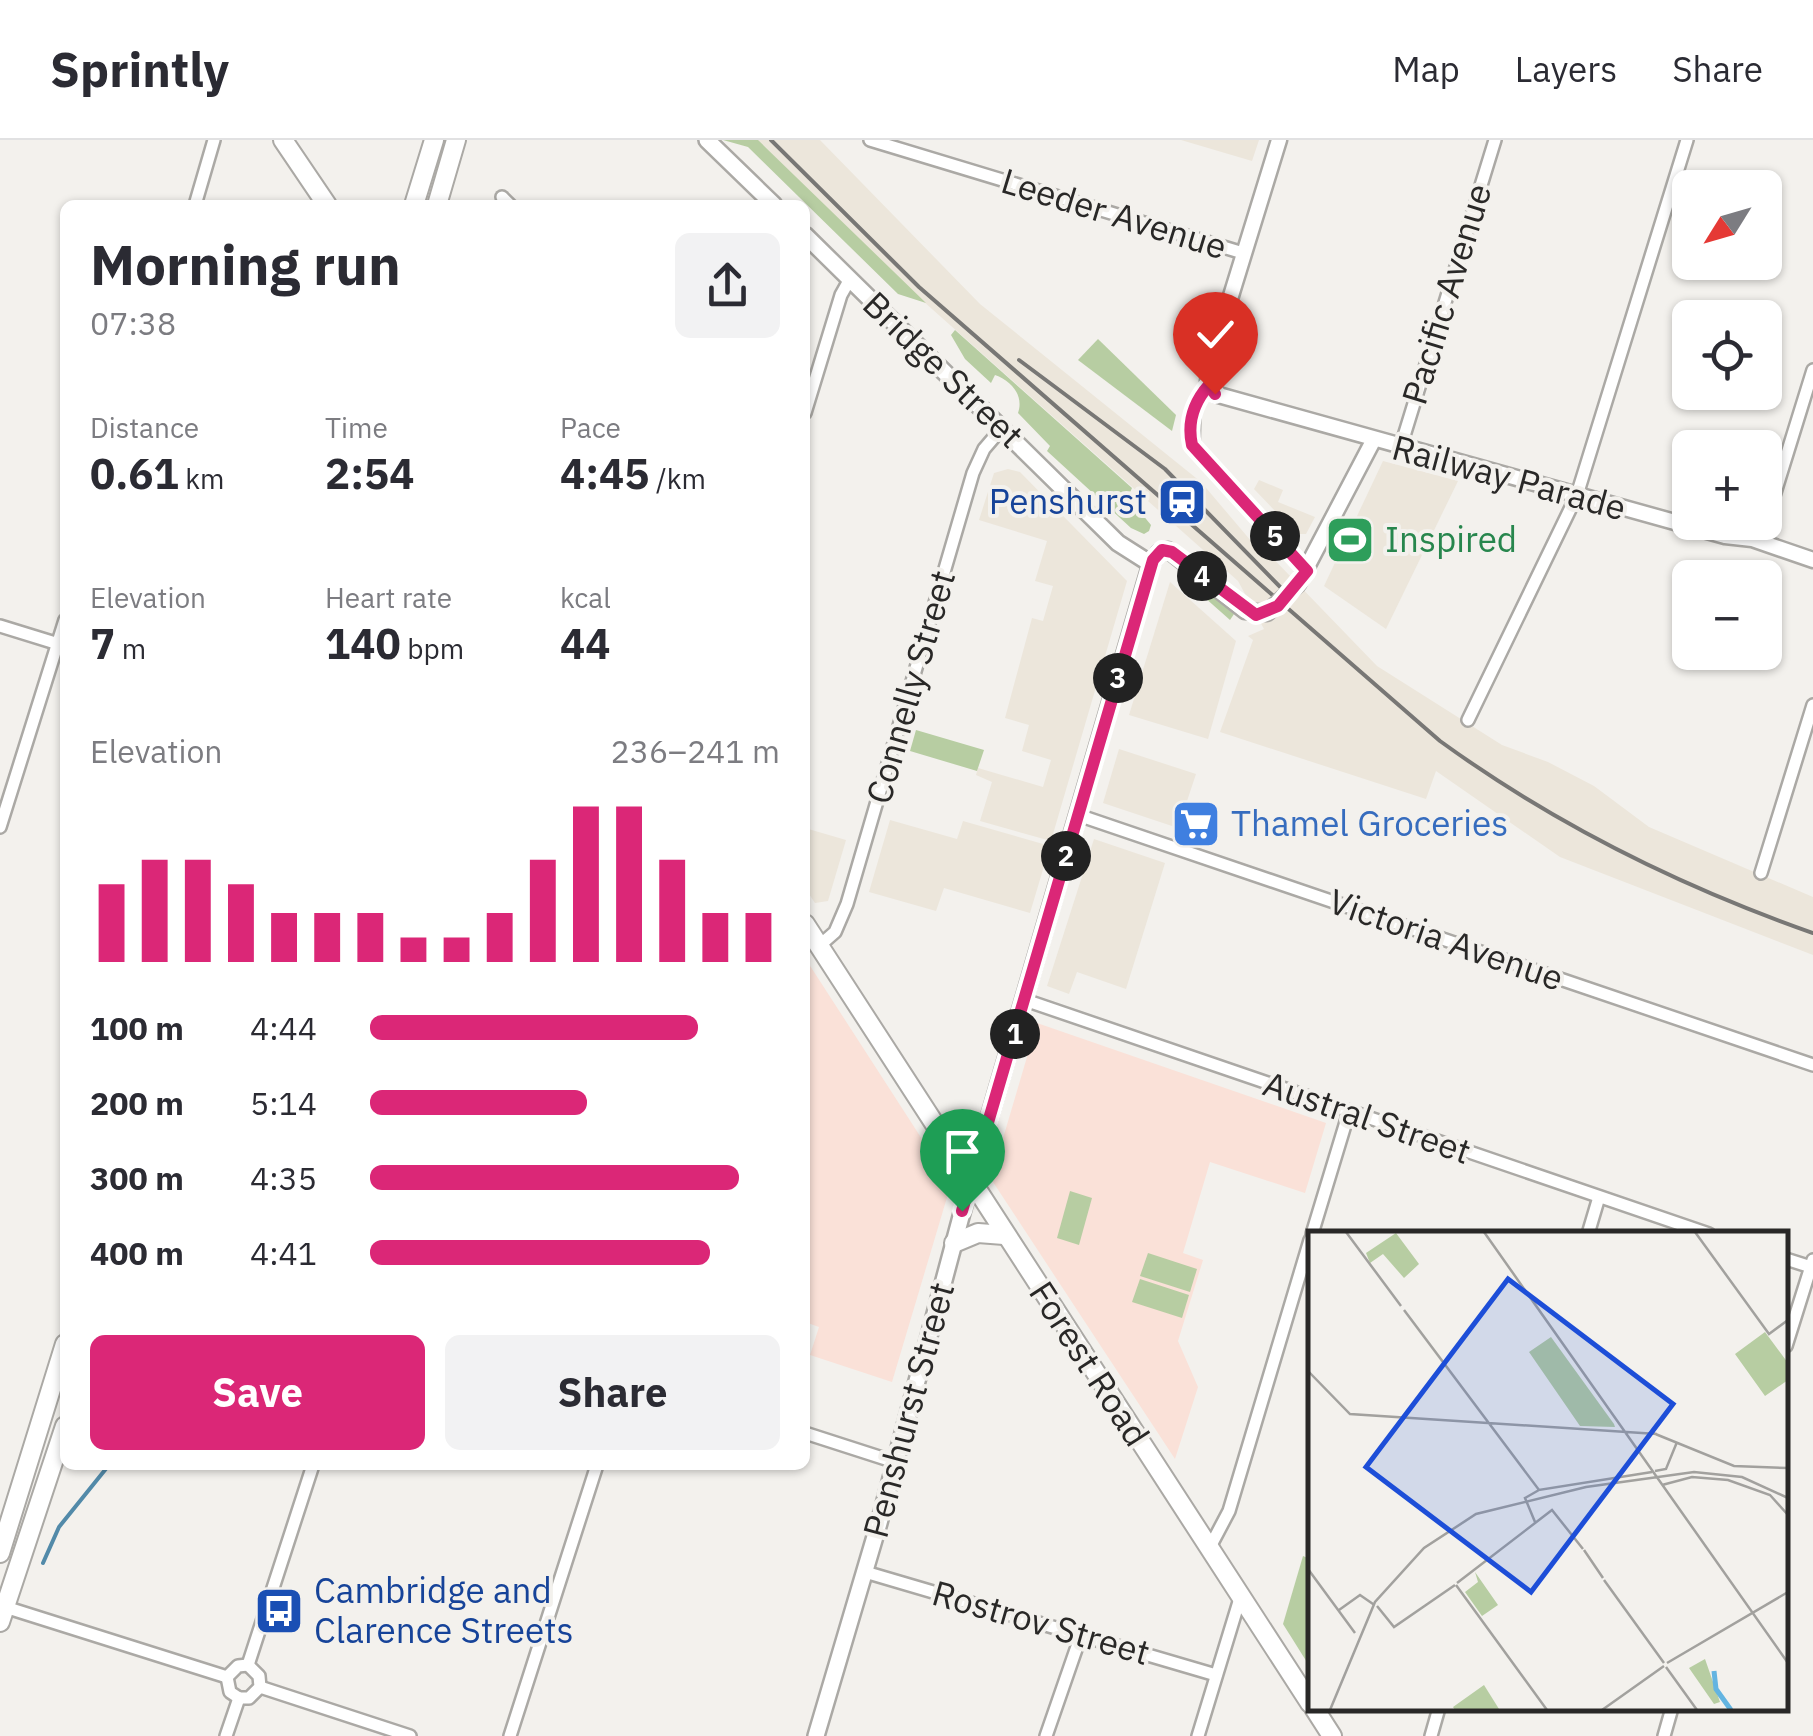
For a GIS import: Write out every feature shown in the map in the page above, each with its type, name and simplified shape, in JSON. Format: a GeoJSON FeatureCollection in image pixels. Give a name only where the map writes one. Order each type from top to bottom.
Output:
{"type":"FeatureCollection","features":[{"type":"Feature","properties":{"kind":"main road"},"geometry":{"type":"LineString","coordinates":[[274,140],[309,200]]}},
{"type":"Feature","properties":{"kind":"main road"},"geometry":{"type":"LineString","coordinates":[[283,140],[324,200]]}},
{"type":"Feature","properties":{"kind":"main road"},"geometry":{"type":"LineString","coordinates":[[416,200],[434,140]]}},
{"type":"Feature","properties":{"kind":"main road"},"geometry":{"type":"LineString","coordinates":[[438,200],[456,140]]}},
{"type":"Feature","properties":{"kind":"main road"},"geometry":{"type":"LineString","coordinates":[[706,140],[769,200]]}},
{"type":"Feature","properties":{"kind":"main road","name":"Bridge Street"},"geometry":{"type":"LineString","coordinates":[[810,241],[1118,543],[1152,564]]}},
{"type":"Feature","properties":{"kind":"main road","name":"Penshurst Street"},"geometry":{"type":"LineString","coordinates":[[816,1736],[865,1572],[970,1183],[1152,564]]}},
{"type":"Feature","properties":{"kind":"main road","name":"Forest Road"},"geometry":{"type":"LineString","coordinates":[[810,932],[1308,1700]]}},
{"type":"Feature","properties":{"kind":"main road"},"geometry":{"type":"LineString","coordinates":[[954,1243],[978,1234],[1004,1235]]}},
{"type":"Feature","properties":{"kind":"main road"},"geometry":{"type":"LineString","coordinates":[[0,1553],[60,1360]]}},
{"type":"Feature","properties":{"kind":"main road"},"geometry":{"type":"LineString","coordinates":[[3,1614],[60,1441]]}},
{"type":"Feature","properties":{"kind":"main road","name":"Forest Road"},"geometry":{"type":"LineString","coordinates":[[1315,1711],[1332,1736]]}},
{"type":"Feature","properties":{"kind":"street"},"geometry":{"type":"LineString","coordinates":[[196,200],[214,140]]}},
{"type":"Feature","properties":{"kind":"street","name":"Leeder Avenue"},"geometry":{"type":"LineString","coordinates":[[870,140],[1243,253]]}},
{"type":"Feature","properties":{"kind":"street"},"geometry":{"type":"LineString","coordinates":[[1279,140],[1210,364],[1209,385],[1194,408],[1192,445],[1302,577]]}},
{"type":"Feature","properties":{"kind":"street","name":"Pacific Avenue"},"geometry":{"type":"LineString","coordinates":[[1400,449],[1495,140]]}},
{"type":"Feature","properties":{"kind":"street"},"geometry":{"type":"LineString","coordinates":[[1468,720],[1577,495],[1687,140]]}},
{"type":"Feature","properties":{"kind":"street"},"geometry":{"type":"LineString","coordinates":[[810,396],[840,296],[850,279]]}},
{"type":"Feature","properties":{"kind":"street"},"geometry":{"type":"LineString","coordinates":[[1760,541],[1813,370]]}},
{"type":"Feature","properties":{"kind":"street","name":"Railway Parade"},"geometry":{"type":"LineString","coordinates":[[1209,385],[1225,400],[1725,536],[1760,541],[1813,560]]}},
{"type":"Feature","properties":{"kind":"street","name":"Connelly Street"},"geometry":{"type":"LineString","coordinates":[[819,946],[834,932],[848,904],[974,472],[984,449],[1002,428]]}},
{"type":"Feature","properties":{"kind":"street"},"geometry":{"type":"LineString","coordinates":[[1152,564],[1159,552],[1168,550],[1245,611],[1267,613],[1302,577],[1373,442]]}},
{"type":"Feature","properties":{"kind":"street"},"geometry":{"type":"LineString","coordinates":[[0,626],[60,645]]}},
{"type":"Feature","properties":{"kind":"street"},"geometry":{"type":"LineString","coordinates":[[0,827],[60,648]]}},
{"type":"Feature","properties":{"kind":"street"},"geometry":{"type":"LineString","coordinates":[[1762,873],[1813,705]]}},
{"type":"Feature","properties":{"kind":"street","name":"Victoria Avenue"},"geometry":{"type":"LineString","coordinates":[[1078,815],[1813,1065]]}},
{"type":"Feature","properties":{"kind":"street","name":"Austral Street"},"geometry":{"type":"LineString","coordinates":[[1025,1000],[1701,1231]]}},
{"type":"Feature","properties":{"kind":"street"},"geometry":{"type":"LineString","coordinates":[[1313,1231],[1349,1112]]}},
{"type":"Feature","properties":{"kind":"street"},"geometry":{"type":"LineString","coordinates":[[1589,1231],[1599,1197]]}},
{"type":"Feature","properties":{"kind":"street"},"geometry":{"type":"LineString","coordinates":[[1210,1548],[1230,1512],[1308,1246]]}},
{"type":"Feature","properties":{"kind":"street"},"geometry":{"type":"LineString","coordinates":[[1788,1339],[1812,1264]]}},
{"type":"Feature","properties":{"kind":"street"},"geometry":{"type":"LineString","coordinates":[[1799,1302],[1813,1306]]}},
{"type":"Feature","properties":{"kind":"street"},"geometry":{"type":"LineString","coordinates":[[810,1435],[895,1462]]}},
{"type":"Feature","properties":{"kind":"street"},"geometry":{"type":"LineString","coordinates":[[248,1666],[311,1470]]}},
{"type":"Feature","properties":{"kind":"street"},"geometry":{"type":"LineString","coordinates":[[510,1736],[595,1470]]}},
{"type":"Feature","properties":{"kind":"street","name":"Rostrov Street"},"geometry":{"type":"LineString","coordinates":[[865,1572],[1216,1674]]}},
{"type":"Feature","properties":{"kind":"street"},"geometry":{"type":"LineString","coordinates":[[1198,1736],[1241,1595]]}},
{"type":"Feature","properties":{"kind":"street"},"geometry":{"type":"LineString","coordinates":[[3,1614],[227,1677]]}},
{"type":"Feature","properties":{"kind":"street"},"geometry":{"type":"LineString","coordinates":[[1046,1736],[1081,1635]]}},
{"type":"Feature","properties":{"kind":"street"},"geometry":{"type":"LineString","coordinates":[[227,1677],[238,1666],[248,1666],[257,1672],[260,1687]]}},
{"type":"Feature","properties":{"kind":"street"},"geometry":{"type":"LineString","coordinates":[[227,1677],[230,1692],[238,1698],[249,1698],[260,1687]]}},
{"type":"Feature","properties":{"kind":"street"},"geometry":{"type":"LineString","coordinates":[[260,1687],[410,1736]]}},
{"type":"Feature","properties":{"kind":"street"},"geometry":{"type":"LineString","coordinates":[[226,1736],[238,1698]]}},
{"type":"Feature","properties":{"kind":"street"},"geometry":{"type":"LineString","coordinates":[[1430,1736],[1438,1711]]}},
{"type":"Feature","properties":{"kind":"street"},"geometry":{"type":"LineString","coordinates":[[1664,1736],[1671,1711]]}},
{"type":"Feature","properties":{"kind":"shaded area"},"geometry":{"type":"Polygon","coordinates":[[[750,140],[820,140],[980,304],[1201,482],[1257,548],[1262,547],[1377,666],[1502,745],[1548,762],[1594,786],[1649,827],[1813,897],[1813,955],[1560,857],[1436,771],[1426,799],[1220,732],[1253,640],[1248,636],[1264,629],[1238,581],[914,293],[765,147],[750,140]]]}},
{"type":"Feature","properties":{"kind":"shaded area"},"geometry":{"type":"Polygon","coordinates":[[[1181,140],[1259,140],[1252,161],[1181,140]]]}},
{"type":"Feature","properties":{"kind":"shaded area"},"geometry":{"type":"Polygon","coordinates":[[[1383,461],[1458,481],[1386,629],[1324,586],[1383,461]]]}},
{"type":"Feature","properties":{"kind":"shaded area"},"geometry":{"type":"Polygon","coordinates":[[[1008,469],[1020,472],[1127,581],[1051,841],[980,821],[992,782],[976,775],[978,768],[1043,787],[1051,760],[1022,751],[1029,725],[1005,718],[1032,618],[1043,621],[1053,586],[1035,581],[1047,541],[979,520],[994,473],[1008,469]]]}},
{"type":"Feature","properties":{"kind":"shaded area"},"geometry":{"type":"Polygon","coordinates":[[[1259,480],[1283,490],[1278,502],[1315,517],[1306,534],[1297,534],[1254,489],[1259,480]]]}},
{"type":"Feature","properties":{"kind":"shaded area"},"geometry":{"type":"Polygon","coordinates":[[[1170,582],[1236,641],[1208,739],[1129,715],[1170,582]]]}},
{"type":"Feature","properties":{"kind":"shaded area"},"geometry":{"type":"Polygon","coordinates":[[[1119,749],[1196,774],[1178,828],[1103,803],[1119,749]]]}},
{"type":"Feature","properties":{"kind":"shaded area"},"geometry":{"type":"Polygon","coordinates":[[[890,820],[957,839],[963,821],[1050,846],[1030,913],[944,888],[936,911],[869,892],[890,820]]]}},
{"type":"Feature","properties":{"kind":"shaded area"},"geometry":{"type":"Polygon","coordinates":[[[810,829],[846,840],[828,901],[815,903],[810,896],[810,829]]]}},
{"type":"Feature","properties":{"kind":"shaded area"},"geometry":{"type":"Polygon","coordinates":[[[1094,839],[1165,863],[1126,989],[1077,972],[1069,994],[1047,986],[1094,839]]]}},
{"type":"Feature","properties":{"kind":"shaded area"},"geometry":{"type":"Polygon","coordinates":[[[810,966],[951,1184],[892,1382],[810,1355],[819,1327],[810,1324],[810,966]]]}},
{"type":"Feature","properties":{"kind":"shaded area"},"geometry":{"type":"Polygon","coordinates":[[[1037,1023],[1326,1123],[1305,1193],[1210,1162],[1183,1253],[1203,1260],[1178,1341],[1198,1387],[1175,1459],[991,1179],[1037,1023]]]}},
{"type":"Feature","properties":{"kind":"green space"},"geometry":{"type":"Polygon","coordinates":[[[723,140],[758,140],[926,303],[898,294],[810,208],[810,200],[802,200],[748,147],[723,140]]]}},
{"type":"Feature","properties":{"kind":"green space"},"geometry":{"type":"Polygon","coordinates":[[[955,330],[1132,488],[1128,497],[1151,525],[1149,531],[1144,534],[1131,528],[1047,451],[1050,446],[1018,413],[1015,390],[995,375],[991,383],[965,359],[951,335],[955,330]]]}},
{"type":"Feature","properties":{"kind":"green space"},"geometry":{"type":"Polygon","coordinates":[[[1098,339],[1176,415],[1172,431],[1078,360],[1098,339]]]}},
{"type":"Feature","properties":{"kind":"green space"},"geometry":{"type":"Polygon","coordinates":[[[1190,576],[1234,614],[1230,620],[1186,581],[1190,576]]]}},
{"type":"Feature","properties":{"kind":"green space"},"geometry":{"type":"Polygon","coordinates":[[[916,730],[984,750],[977,771],[910,751],[916,730]]]}},
{"type":"Feature","properties":{"kind":"green space"},"geometry":{"type":"Polygon","coordinates":[[[1070,1191],[1092,1198],[1079,1245],[1057,1238],[1070,1191]]]}},
{"type":"Feature","properties":{"kind":"green space"},"geometry":{"type":"Polygon","coordinates":[[[1148,1253],[1197,1269],[1190,1292],[1140,1276],[1148,1253]]]}},
{"type":"Feature","properties":{"kind":"green space"},"geometry":{"type":"Polygon","coordinates":[[[1140,1279],[1189,1295],[1182,1318],[1132,1302],[1140,1279]]]}},
{"type":"Feature","properties":{"kind":"green space"},"geometry":{"type":"Polygon","coordinates":[[[1303,1556],[1308,1558],[1308,1664],[1283,1624],[1303,1556]]]}},
{"type":"Feature","properties":{"kind":"waterway"},"geometry":{"type":"LineString","coordinates":[[43,1563],[59,1527],[105,1470]]}},
{"type":"Feature","properties":{"kind":"railway"},"geometry":{"type":"LineString","coordinates":[[771,140],[919,287],[1440,741],[1573,826],[1667,874],[1813,933]]}},
{"type":"Feature","properties":{"kind":"railway"},"geometry":{"type":"LineString","coordinates":[[1019,360],[1165,469],[1289,596]]}},
{"type":"Feature","properties":{"kind":"place","name":"Penshurst"},"geometry":{"type":"Point","coordinates":[1182,502]}},
{"type":"Feature","properties":{"kind":"place","name":"Inspired"},"geometry":{"type":"Point","coordinates":[1350,540]}},
{"type":"Feature","properties":{"kind":"place","name":"Thamel Groceries"},"geometry":{"type":"Point","coordinates":[1196,824]}},
{"type":"Feature","properties":{"kind":"place","name":"Cambridge and Clarence Streets"},"geometry":{"type":"Point","coordinates":[279,1611]}},
{"type":"Feature","properties":{"kind":"route"},"geometry":{"type":"LineString","coordinates":[[962,1211],[1153,560],[1162,550],[1172,552],[1245,611],[1256,615],[1278,606],[1307,571],[1192,445],[1190,429],[1196,402],[1209,385],[1215,394]]}}]}
